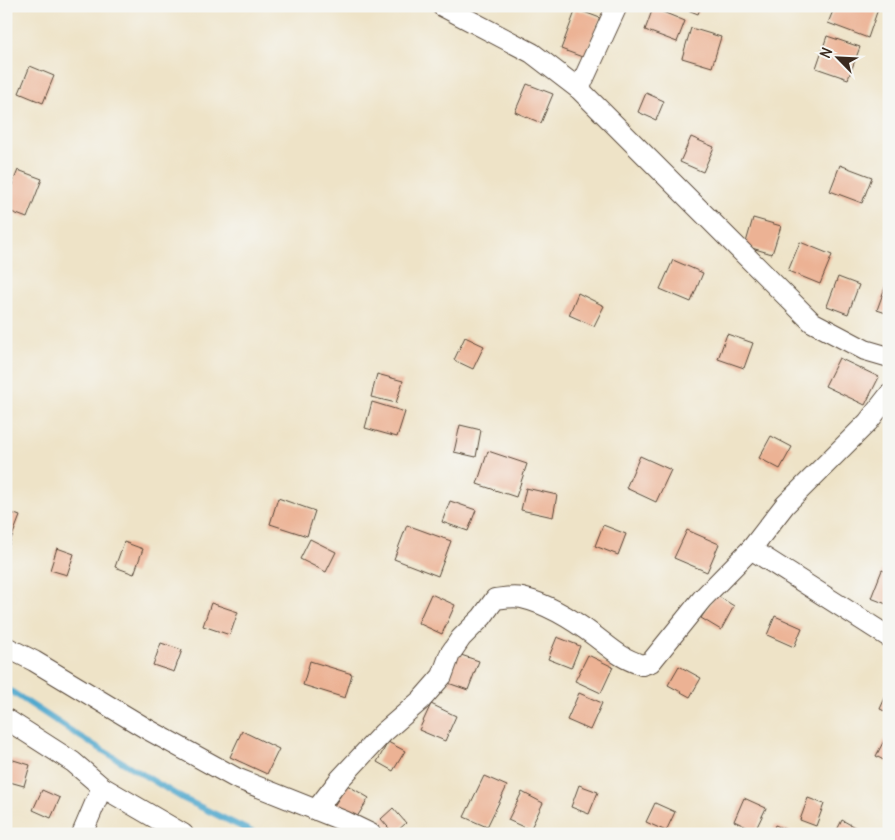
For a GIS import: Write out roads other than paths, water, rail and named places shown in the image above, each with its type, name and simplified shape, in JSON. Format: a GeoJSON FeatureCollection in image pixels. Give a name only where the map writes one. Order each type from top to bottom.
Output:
{"type":"FeatureCollection","features":[{"type":"Feature","properties":{"kind":"street"},"geometry":{"type":"LineString","coordinates":[[442,6],[532,53],[579,89],[812,322],[865,350],[889,357]]}},
{"type":"Feature","properties":{"kind":"street"},"geometry":{"type":"LineString","coordinates":[[579,89],[617,6]]}},
{"type":"Feature","properties":{"kind":"street"},"geometry":{"type":"LineString","coordinates":[[316,810],[358,759],[383,733],[421,700],[442,676],[450,654],[482,617],[495,598],[520,598],[547,607],[596,637],[614,652],[642,665],[651,662],[702,599],[751,549],[785,505],[868,422],[889,395]]}},
{"type":"Feature","properties":{"kind":"street"},"geometry":{"type":"LineString","coordinates":[[751,549],[889,637]]}},
{"type":"Feature","properties":{"kind":"street"},"geometry":{"type":"LineString","coordinates":[[6,647],[34,661],[147,729],[236,778],[371,834]]}},
{"type":"Feature","properties":{"kind":"street"},"geometry":{"type":"LineString","coordinates":[[6,719],[73,762],[102,787],[184,834]]}},
{"type":"Feature","properties":{"kind":"street"},"geometry":{"type":"LineString","coordinates":[[82,834],[102,787]]}},
{"type":"Feature","properties":{"kind":"waterway"},"geometry":{"type":"LineString","coordinates":[[6,688],[79,736],[182,798],[256,834]]}}]}
